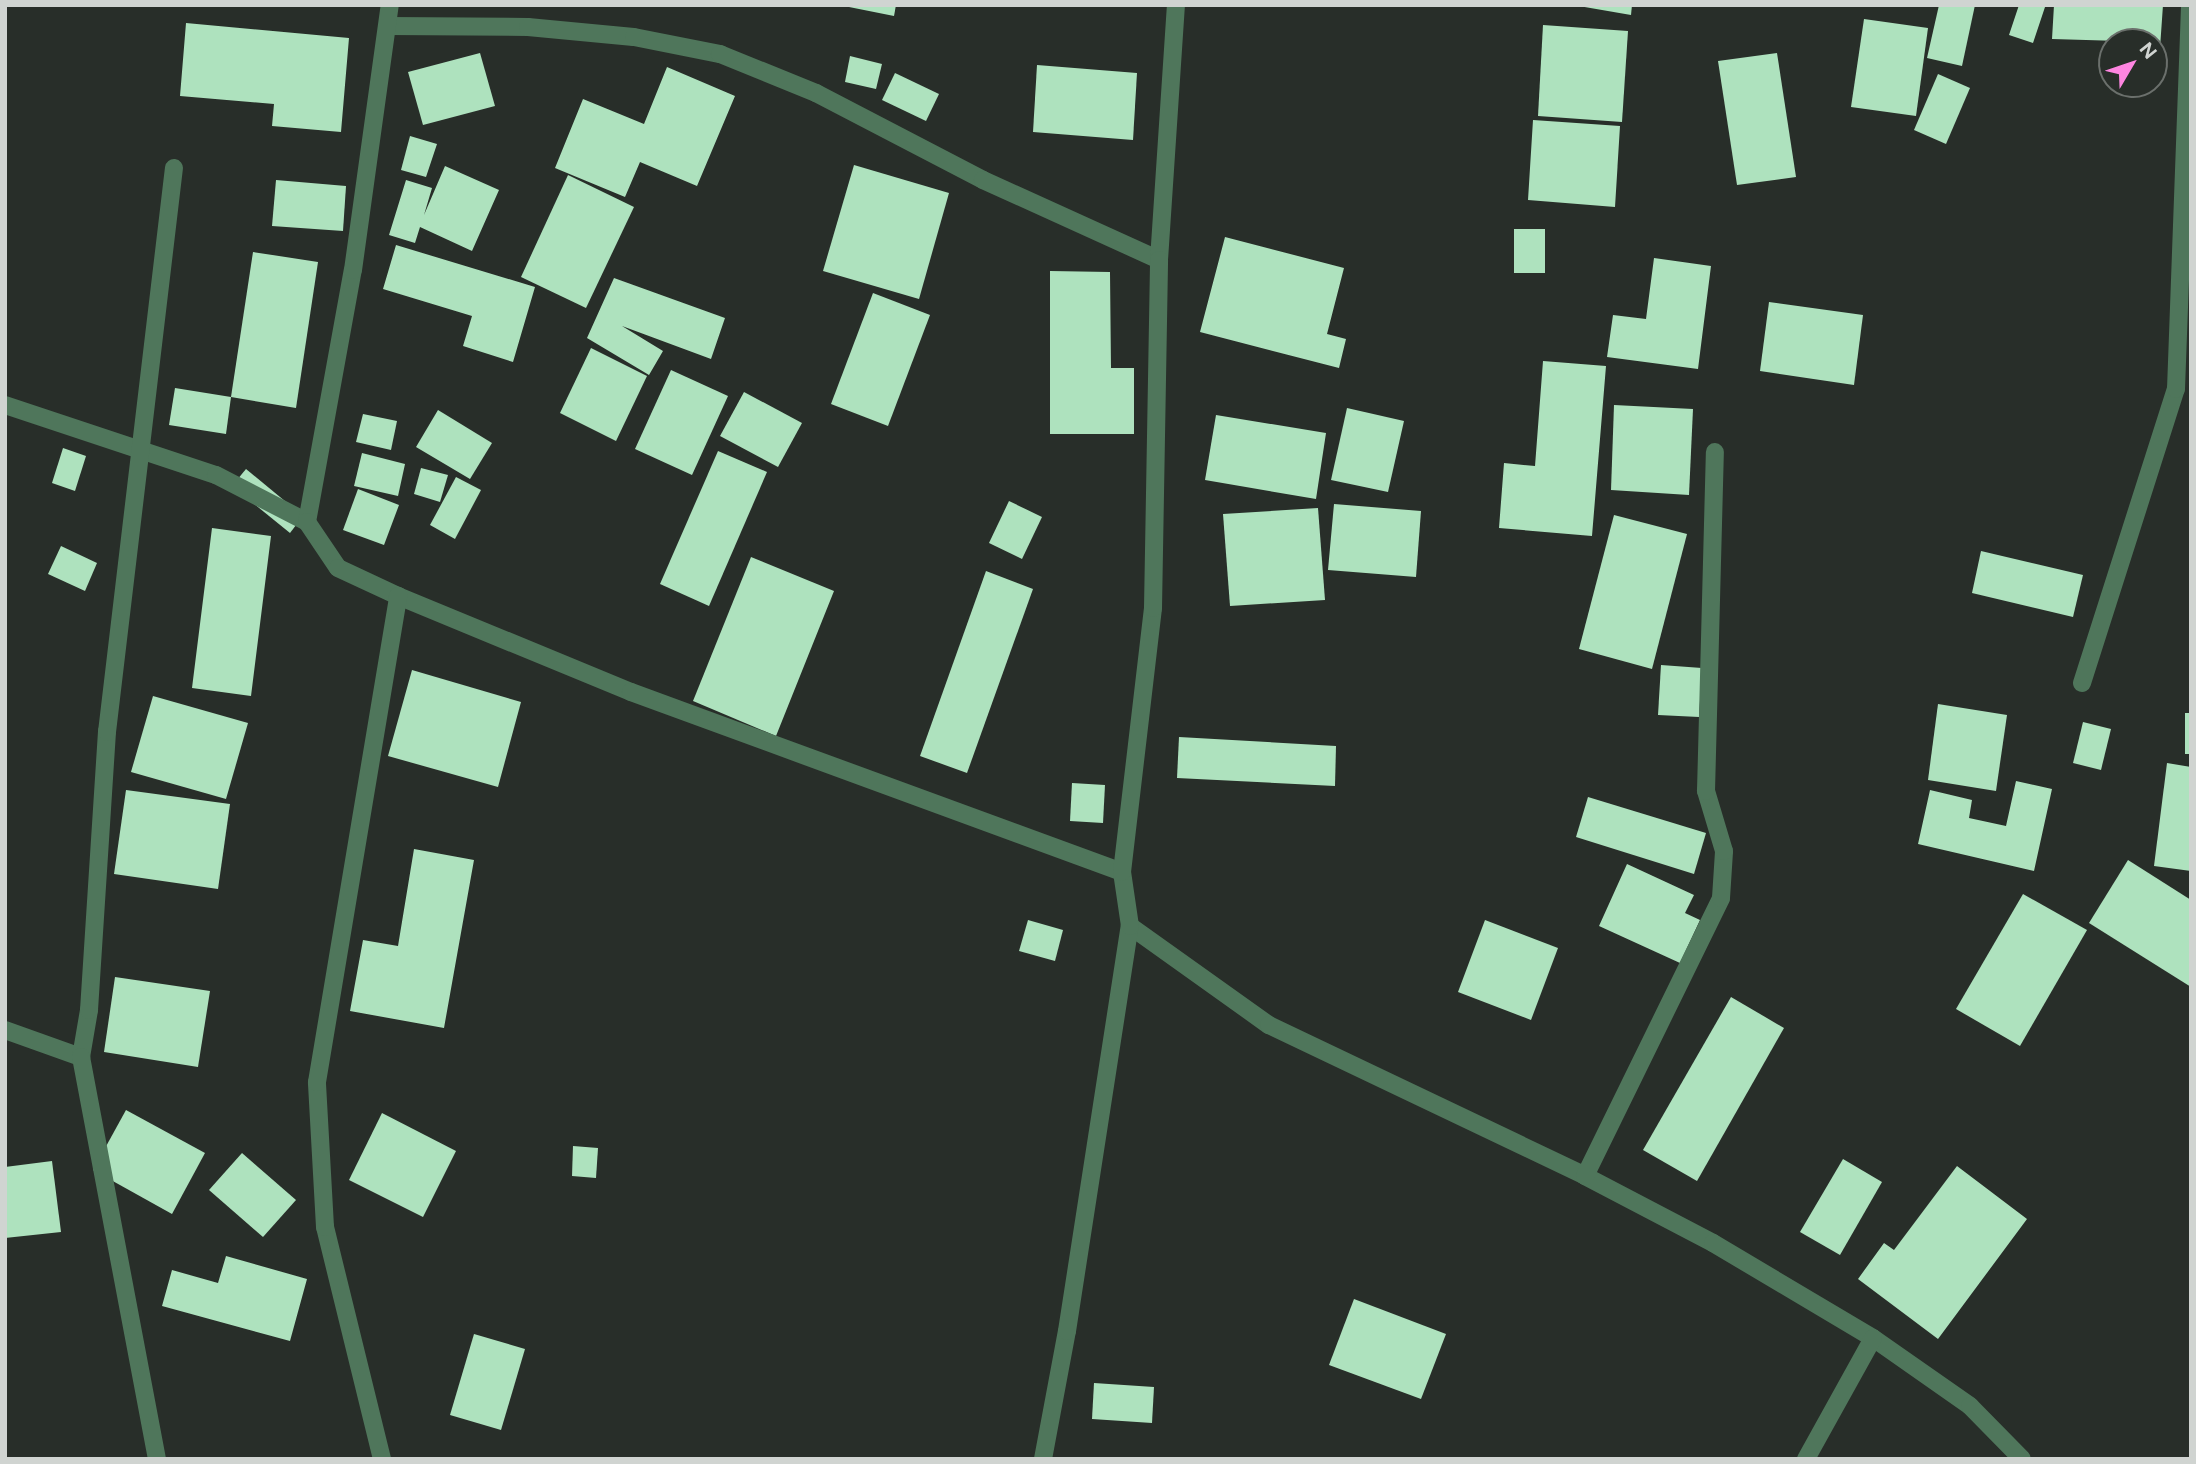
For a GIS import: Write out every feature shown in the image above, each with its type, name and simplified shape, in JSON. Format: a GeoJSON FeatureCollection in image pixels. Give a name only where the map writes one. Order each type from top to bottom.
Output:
{"type":"FeatureCollection","features":[{"type":"Feature","properties":{"kind":"street"},"geometry":{"type":"LineString","coordinates":[[307,523],[353,270],[390,5]]}},
{"type":"Feature","properties":{"kind":"street"},"geometry":{"type":"LineString","coordinates":[[1042,1459],[1067,1331],[1130,926],[1122,872],[1153,608],[1159,260],[1175,5]]}},
{"type":"Feature","properties":{"kind":"street"},"geometry":{"type":"LineString","coordinates":[[2082,684],[2176,389],[2190,5]]}},
{"type":"Feature","properties":{"kind":"street"},"geometry":{"type":"LineString","coordinates":[[388,26],[528,27],[634,37],[720,54],[816,93],[983,180],[1159,260]]}},
{"type":"Feature","properties":{"kind":"street"},"geometry":{"type":"LineString","coordinates":[[157,1459],[81,1057],[89,1010],[107,732],[174,169]]}},
{"type":"Feature","properties":{"kind":"street"},"geometry":{"type":"LineString","coordinates":[[5,405],[142,447],[216,475],[307,523],[338,568],[398,596],[631,692],[1122,872]]}},
{"type":"Feature","properties":{"kind":"street"},"geometry":{"type":"LineString","coordinates":[[1585,1176],[1721,898],[1724,851],[1706,791],[1714,452]]}},
{"type":"Feature","properties":{"kind":"street"},"geometry":{"type":"LineString","coordinates":[[382,1459],[325,1227],[317,1082],[398,596]]}},
{"type":"Feature","properties":{"kind":"street"},"geometry":{"type":"LineString","coordinates":[[1130,926],[1269,1025],[1585,1176],[1713,1243],[1873,1338],[1970,1406],[2022,1459]]}},
{"type":"Feature","properties":{"kind":"street"},"geometry":{"type":"LineString","coordinates":[[5,1030],[81,1057]]}},
{"type":"Feature","properties":{"kind":"street"},"geometry":{"type":"LineString","coordinates":[[1806,1459],[1873,1338]]}},
{"type":"Feature","properties":{"kind":"building"},"geometry":{"type":"Polygon","coordinates":[[[839,5],[896,5],[894,16],[839,5]]]}},
{"type":"Feature","properties":{"kind":"building"},"geometry":{"type":"Polygon","coordinates":[[[1573,5],[1632,5],[1631,15],[1573,5]]]}},
{"type":"Feature","properties":{"kind":"building"},"geometry":{"type":"Polygon","coordinates":[[[1939,5],[1975,5],[1962,66],[1927,58],[1939,5]]]}},
{"type":"Feature","properties":{"kind":"building"},"geometry":{"type":"Polygon","coordinates":[[[2019,5],[2045,7],[2033,43],[2009,35],[2019,5]]]}},
{"type":"Feature","properties":{"kind":"building"},"geometry":{"type":"Polygon","coordinates":[[[2054,5],[2163,5],[2161,28],[2098,28],[2098,40],[2052,39],[2054,5]]]}},
{"type":"Feature","properties":{"kind":"building"},"geometry":{"type":"Polygon","coordinates":[[[1864,19],[1928,28],[1916,116],[1851,107],[1864,19]]]}},
{"type":"Feature","properties":{"kind":"building"},"geometry":{"type":"Polygon","coordinates":[[[186,23],[349,38],[341,132],[272,126],[274,104],[180,96],[186,23]]]}},
{"type":"Feature","properties":{"kind":"building"},"geometry":{"type":"Polygon","coordinates":[[[1543,25],[1628,31],[1622,122],[1538,116],[1543,25]]]}},
{"type":"Feature","properties":{"kind":"building"},"geometry":{"type":"Polygon","coordinates":[[[480,53],[495,106],[423,125],[408,72],[480,53]]]}},
{"type":"Feature","properties":{"kind":"building"},"geometry":{"type":"Polygon","coordinates":[[[1777,53],[1796,177],[1737,185],[1718,61],[1777,53]]]}},
{"type":"Feature","properties":{"kind":"building"},"geometry":{"type":"Polygon","coordinates":[[[850,56],[882,64],[876,89],[845,82],[850,56]]]}},
{"type":"Feature","properties":{"kind":"building"},"geometry":{"type":"Polygon","coordinates":[[[1037,65],[1137,73],[1133,140],[1033,132],[1037,65]]]}},
{"type":"Feature","properties":{"kind":"building"},"geometry":{"type":"Polygon","coordinates":[[[667,67],[735,96],[697,186],[640,162],[625,197],[555,168],[583,99],[644,124],[667,67]]]}},
{"type":"Feature","properties":{"kind":"building"},"geometry":{"type":"Polygon","coordinates":[[[895,73],[939,94],[926,121],[882,100],[895,73]]]}},
{"type":"Feature","properties":{"kind":"building"},"geometry":{"type":"Polygon","coordinates":[[[1938,74],[1970,88],[1946,144],[1914,130],[1938,74]]]}},
{"type":"Feature","properties":{"kind":"building"},"geometry":{"type":"Polygon","coordinates":[[[1533,120],[1620,126],[1615,207],[1528,200],[1533,120]]]}},
{"type":"Feature","properties":{"kind":"building"},"geometry":{"type":"Polygon","coordinates":[[[410,136],[437,144],[426,177],[401,170],[410,136]]]}},
{"type":"Feature","properties":{"kind":"building"},"geometry":{"type":"Polygon","coordinates":[[[854,165],[949,193],[919,299],[823,271],[854,165]]]}},
{"type":"Feature","properties":{"kind":"building"},"geometry":{"type":"Polygon","coordinates":[[[445,166],[499,190],[472,251],[420,227],[415,243],[389,235],[406,180],[432,188],[424,215],[445,166]]]}},
{"type":"Feature","properties":{"kind":"building"},"geometry":{"type":"Polygon","coordinates":[[[568,175],[634,207],[586,308],[521,277],[568,175]]]}},
{"type":"Feature","properties":{"kind":"building"},"geometry":{"type":"Polygon","coordinates":[[[276,180],[346,186],[343,231],[272,226],[276,180]]]}},
{"type":"Feature","properties":{"kind":"building"},"geometry":{"type":"Polygon","coordinates":[[[1514,229],[1545,229],[1545,273],[1514,273],[1514,229]]]}},
{"type":"Feature","properties":{"kind":"building"},"geometry":{"type":"Polygon","coordinates":[[[1225,237],[1344,268],[1327,334],[1346,339],[1339,368],[1200,332],[1225,237]]]}},
{"type":"Feature","properties":{"kind":"building"},"geometry":{"type":"Polygon","coordinates":[[[396,245],[535,287],[513,362],[463,346],[472,316],[383,289],[396,245]]]}},
{"type":"Feature","properties":{"kind":"building"},"geometry":{"type":"Polygon","coordinates":[[[253,252],[318,262],[296,408],[231,397],[253,252]]]}},
{"type":"Feature","properties":{"kind":"building"},"geometry":{"type":"Polygon","coordinates":[[[1654,258],[1711,266],[1698,369],[1607,357],[1613,315],[1646,319],[1654,258]]]}},
{"type":"Feature","properties":{"kind":"building"},"geometry":{"type":"Polygon","coordinates":[[[1050,271],[1110,272],[1111,368],[1134,368],[1134,434],[1050,434],[1050,271]]]}},
{"type":"Feature","properties":{"kind":"building"},"geometry":{"type":"Polygon","coordinates":[[[614,278],[725,318],[711,359],[622,326],[663,351],[649,375],[587,338],[614,278]]]}},
{"type":"Feature","properties":{"kind":"building"},"geometry":{"type":"Polygon","coordinates":[[[873,293],[930,315],[888,426],[831,404],[873,293]]]}},
{"type":"Feature","properties":{"kind":"building"},"geometry":{"type":"Polygon","coordinates":[[[1769,302],[1863,315],[1854,385],[1760,371],[1769,302]]]}},
{"type":"Feature","properties":{"kind":"building"},"geometry":{"type":"Polygon","coordinates":[[[591,348],[647,376],[616,441],[560,413],[591,348]]]}},
{"type":"Feature","properties":{"kind":"building"},"geometry":{"type":"Polygon","coordinates":[[[1543,361],[1606,366],[1592,536],[1499,528],[1504,463],[1535,466],[1543,361]]]}},
{"type":"Feature","properties":{"kind":"building"},"geometry":{"type":"Polygon","coordinates":[[[671,370],[728,396],[692,475],[635,449],[671,370]]]}},
{"type":"Feature","properties":{"kind":"building"},"geometry":{"type":"Polygon","coordinates":[[[175,388],[231,397],[226,434],[169,425],[175,388]]]}},
{"type":"Feature","properties":{"kind":"building"},"geometry":{"type":"Polygon","coordinates":[[[744,392],[802,423],[778,467],[720,436],[744,392]]]}},
{"type":"Feature","properties":{"kind":"building"},"geometry":{"type":"Polygon","coordinates":[[[1614,405],[1693,409],[1689,495],[1611,490],[1614,405]]]}},
{"type":"Feature","properties":{"kind":"building"},"geometry":{"type":"Polygon","coordinates":[[[1347,408],[1404,421],[1388,492],[1331,480],[1347,408]]]}},
{"type":"Feature","properties":{"kind":"building"},"geometry":{"type":"Polygon","coordinates":[[[438,410],[492,443],[470,479],[416,447],[438,410]]]}},
{"type":"Feature","properties":{"kind":"building"},"geometry":{"type":"Polygon","coordinates":[[[363,414],[397,421],[391,450],[356,442],[363,414]]]}},
{"type":"Feature","properties":{"kind":"building"},"geometry":{"type":"Polygon","coordinates":[[[1216,415],[1326,433],[1316,499],[1205,480],[1216,415]]]}},
{"type":"Feature","properties":{"kind":"building"},"geometry":{"type":"Polygon","coordinates":[[[63,448],[86,456],[75,491],[52,483],[63,448]]]}},
{"type":"Feature","properties":{"kind":"building"},"geometry":{"type":"Polygon","coordinates":[[[718,451],[767,472],[709,606],[660,584],[718,451]]]}},
{"type":"Feature","properties":{"kind":"building"},"geometry":{"type":"Polygon","coordinates":[[[362,453],[405,464],[398,496],[354,486],[362,453]]]}},
{"type":"Feature","properties":{"kind":"building"},"geometry":{"type":"Polygon","coordinates":[[[421,468],[448,475],[440,502],[414,494],[421,468]]]}},
{"type":"Feature","properties":{"kind":"building"},"geometry":{"type":"Polygon","coordinates":[[[246,469],[303,516],[290,533],[232,486],[246,469]]]}},
{"type":"Feature","properties":{"kind":"building"},"geometry":{"type":"Polygon","coordinates":[[[456,477],[481,490],[455,539],[430,525],[456,477]]]}},
{"type":"Feature","properties":{"kind":"building"},"geometry":{"type":"Polygon","coordinates":[[[358,489],[399,505],[384,545],[343,530],[358,489]]]}},
{"type":"Feature","properties":{"kind":"building"},"geometry":{"type":"Polygon","coordinates":[[[1009,501],[1042,517],[1022,559],[989,543],[1009,501]]]}},
{"type":"Feature","properties":{"kind":"building"},"geometry":{"type":"Polygon","coordinates":[[[1334,504],[1421,511],[1416,577],[1328,570],[1334,504]]]}},
{"type":"Feature","properties":{"kind":"building"},"geometry":{"type":"Polygon","coordinates":[[[1318,508],[1325,600],[1230,606],[1223,514],[1318,508]]]}},
{"type":"Feature","properties":{"kind":"building"},"geometry":{"type":"Polygon","coordinates":[[[1614,515],[1687,534],[1652,669],[1579,649],[1614,515]]]}},
{"type":"Feature","properties":{"kind":"building"},"geometry":{"type":"Polygon","coordinates":[[[212,528],[271,536],[251,696],[192,688],[212,528]]]}},
{"type":"Feature","properties":{"kind":"building"},"geometry":{"type":"Polygon","coordinates":[[[61,546],[97,563],[85,591],[48,574],[61,546]]]}},
{"type":"Feature","properties":{"kind":"building"},"geometry":{"type":"Polygon","coordinates":[[[1981,551],[2083,575],[2073,617],[1972,593],[1981,551]]]}},
{"type":"Feature","properties":{"kind":"building"},"geometry":{"type":"Polygon","coordinates":[[[751,557],[834,591],[776,736],[693,701],[751,557]]]}},
{"type":"Feature","properties":{"kind":"building"},"geometry":{"type":"Polygon","coordinates":[[[986,571],[1033,589],[967,773],[920,756],[986,571]]]}},
{"type":"Feature","properties":{"kind":"building"},"geometry":{"type":"Polygon","coordinates":[[[1661,665],[1702,668],[1699,717],[1658,715],[1661,665]]]}},
{"type":"Feature","properties":{"kind":"building"},"geometry":{"type":"Polygon","coordinates":[[[412,670],[521,702],[498,787],[388,756],[412,670]]]}},
{"type":"Feature","properties":{"kind":"building"},"geometry":{"type":"Polygon","coordinates":[[[153,696],[248,723],[226,799],[131,772],[153,696]]]}},
{"type":"Feature","properties":{"kind":"building"},"geometry":{"type":"Polygon","coordinates":[[[1938,704],[2007,715],[1996,791],[1928,780],[1938,704]]]}},
{"type":"Feature","properties":{"kind":"building"},"geometry":{"type":"Polygon","coordinates":[[[2185,713],[2191,713],[2191,754],[2185,754],[2185,713]]]}},
{"type":"Feature","properties":{"kind":"building"},"geometry":{"type":"Polygon","coordinates":[[[2083,722],[2111,729],[2101,770],[2073,763],[2083,722]]]}},
{"type":"Feature","properties":{"kind":"building"},"geometry":{"type":"Polygon","coordinates":[[[1179,737],[1336,746],[1335,786],[1177,778],[1179,737]]]}},
{"type":"Feature","properties":{"kind":"building"},"geometry":{"type":"Polygon","coordinates":[[[2167,763],[2191,767],[2191,871],[2154,866],[2167,763]]]}},
{"type":"Feature","properties":{"kind":"building"},"geometry":{"type":"Polygon","coordinates":[[[2016,781],[2052,789],[2034,871],[1918,844],[1930,790],[1972,800],[1969,818],[2006,826],[2016,781]]]}},
{"type":"Feature","properties":{"kind":"building"},"geometry":{"type":"Polygon","coordinates":[[[1072,783],[1105,785],[1103,823],[1070,821],[1072,783]]]}},
{"type":"Feature","properties":{"kind":"building"},"geometry":{"type":"Polygon","coordinates":[[[126,790],[230,804],[218,889],[114,874],[126,790]]]}},
{"type":"Feature","properties":{"kind":"building"},"geometry":{"type":"Polygon","coordinates":[[[1588,797],[1706,833],[1694,874],[1576,837],[1588,797]]]}},
{"type":"Feature","properties":{"kind":"building"},"geometry":{"type":"Polygon","coordinates":[[[414,849],[474,860],[444,1028],[350,1011],[363,940],[398,946],[414,849]]]}},
{"type":"Feature","properties":{"kind":"building"},"geometry":{"type":"Polygon","coordinates":[[[2128,860],[2191,900],[2191,987],[2089,923],[2128,860]]]}},
{"type":"Feature","properties":{"kind":"building"},"geometry":{"type":"Polygon","coordinates":[[[1627,864],[1694,895],[1685,913],[1700,920],[1680,963],[1599,926],[1627,864]]]}},
{"type":"Feature","properties":{"kind":"building"},"geometry":{"type":"Polygon","coordinates":[[[2023,894],[2087,930],[2020,1046],[1956,1009],[2023,894]]]}},
{"type":"Feature","properties":{"kind":"building"},"geometry":{"type":"Polygon","coordinates":[[[1028,920],[1063,930],[1055,961],[1019,951],[1028,920]]]}},
{"type":"Feature","properties":{"kind":"building"},"geometry":{"type":"Polygon","coordinates":[[[1485,920],[1558,948],[1531,1020],[1458,992],[1485,920]]]}},
{"type":"Feature","properties":{"kind":"building"},"geometry":{"type":"Polygon","coordinates":[[[115,977],[210,991],[198,1067],[104,1052],[115,977]]]}},
{"type":"Feature","properties":{"kind":"building"},"geometry":{"type":"Polygon","coordinates":[[[1731,997],[1784,1028],[1697,1181],[1643,1150],[1731,997]]]}},
{"type":"Feature","properties":{"kind":"building"},"geometry":{"type":"Polygon","coordinates":[[[126,1110],[205,1153],[172,1214],[93,1170],[126,1110]]]}},
{"type":"Feature","properties":{"kind":"building"},"geometry":{"type":"Polygon","coordinates":[[[382,1113],[456,1151],[423,1217],[349,1180],[382,1113]]]}},
{"type":"Feature","properties":{"kind":"building"},"geometry":{"type":"Polygon","coordinates":[[[573,1146],[598,1148],[596,1178],[572,1176],[573,1146]]]}},
{"type":"Feature","properties":{"kind":"building"},"geometry":{"type":"Polygon","coordinates":[[[242,1153],[296,1200],[263,1237],[209,1190],[242,1153]]]}},
{"type":"Feature","properties":{"kind":"building"},"geometry":{"type":"Polygon","coordinates":[[[1843,1159],[1882,1182],[1840,1255],[1800,1232],[1843,1159]]]}},
{"type":"Feature","properties":{"kind":"building"},"geometry":{"type":"Polygon","coordinates":[[[52,1161],[61,1232],[5,1238],[5,1167],[52,1161]]]}},
{"type":"Feature","properties":{"kind":"building"},"geometry":{"type":"Polygon","coordinates":[[[1957,1166],[2027,1219],[1938,1339],[1858,1279],[1884,1243],[1894,1250],[1957,1166]]]}},
{"type":"Feature","properties":{"kind":"building"},"geometry":{"type":"Polygon","coordinates":[[[226,1256],[307,1279],[290,1341],[162,1306],[172,1270],[218,1283],[226,1256]]]}},
{"type":"Feature","properties":{"kind":"building"},"geometry":{"type":"Polygon","coordinates":[[[1354,1299],[1446,1334],[1421,1399],[1329,1365],[1354,1299]]]}},
{"type":"Feature","properties":{"kind":"building"},"geometry":{"type":"Polygon","coordinates":[[[474,1334],[525,1349],[501,1430],[450,1415],[474,1334]]]}},
{"type":"Feature","properties":{"kind":"building"},"geometry":{"type":"Polygon","coordinates":[[[1094,1383],[1154,1387],[1152,1423],[1092,1419],[1094,1383]]]}}]}
